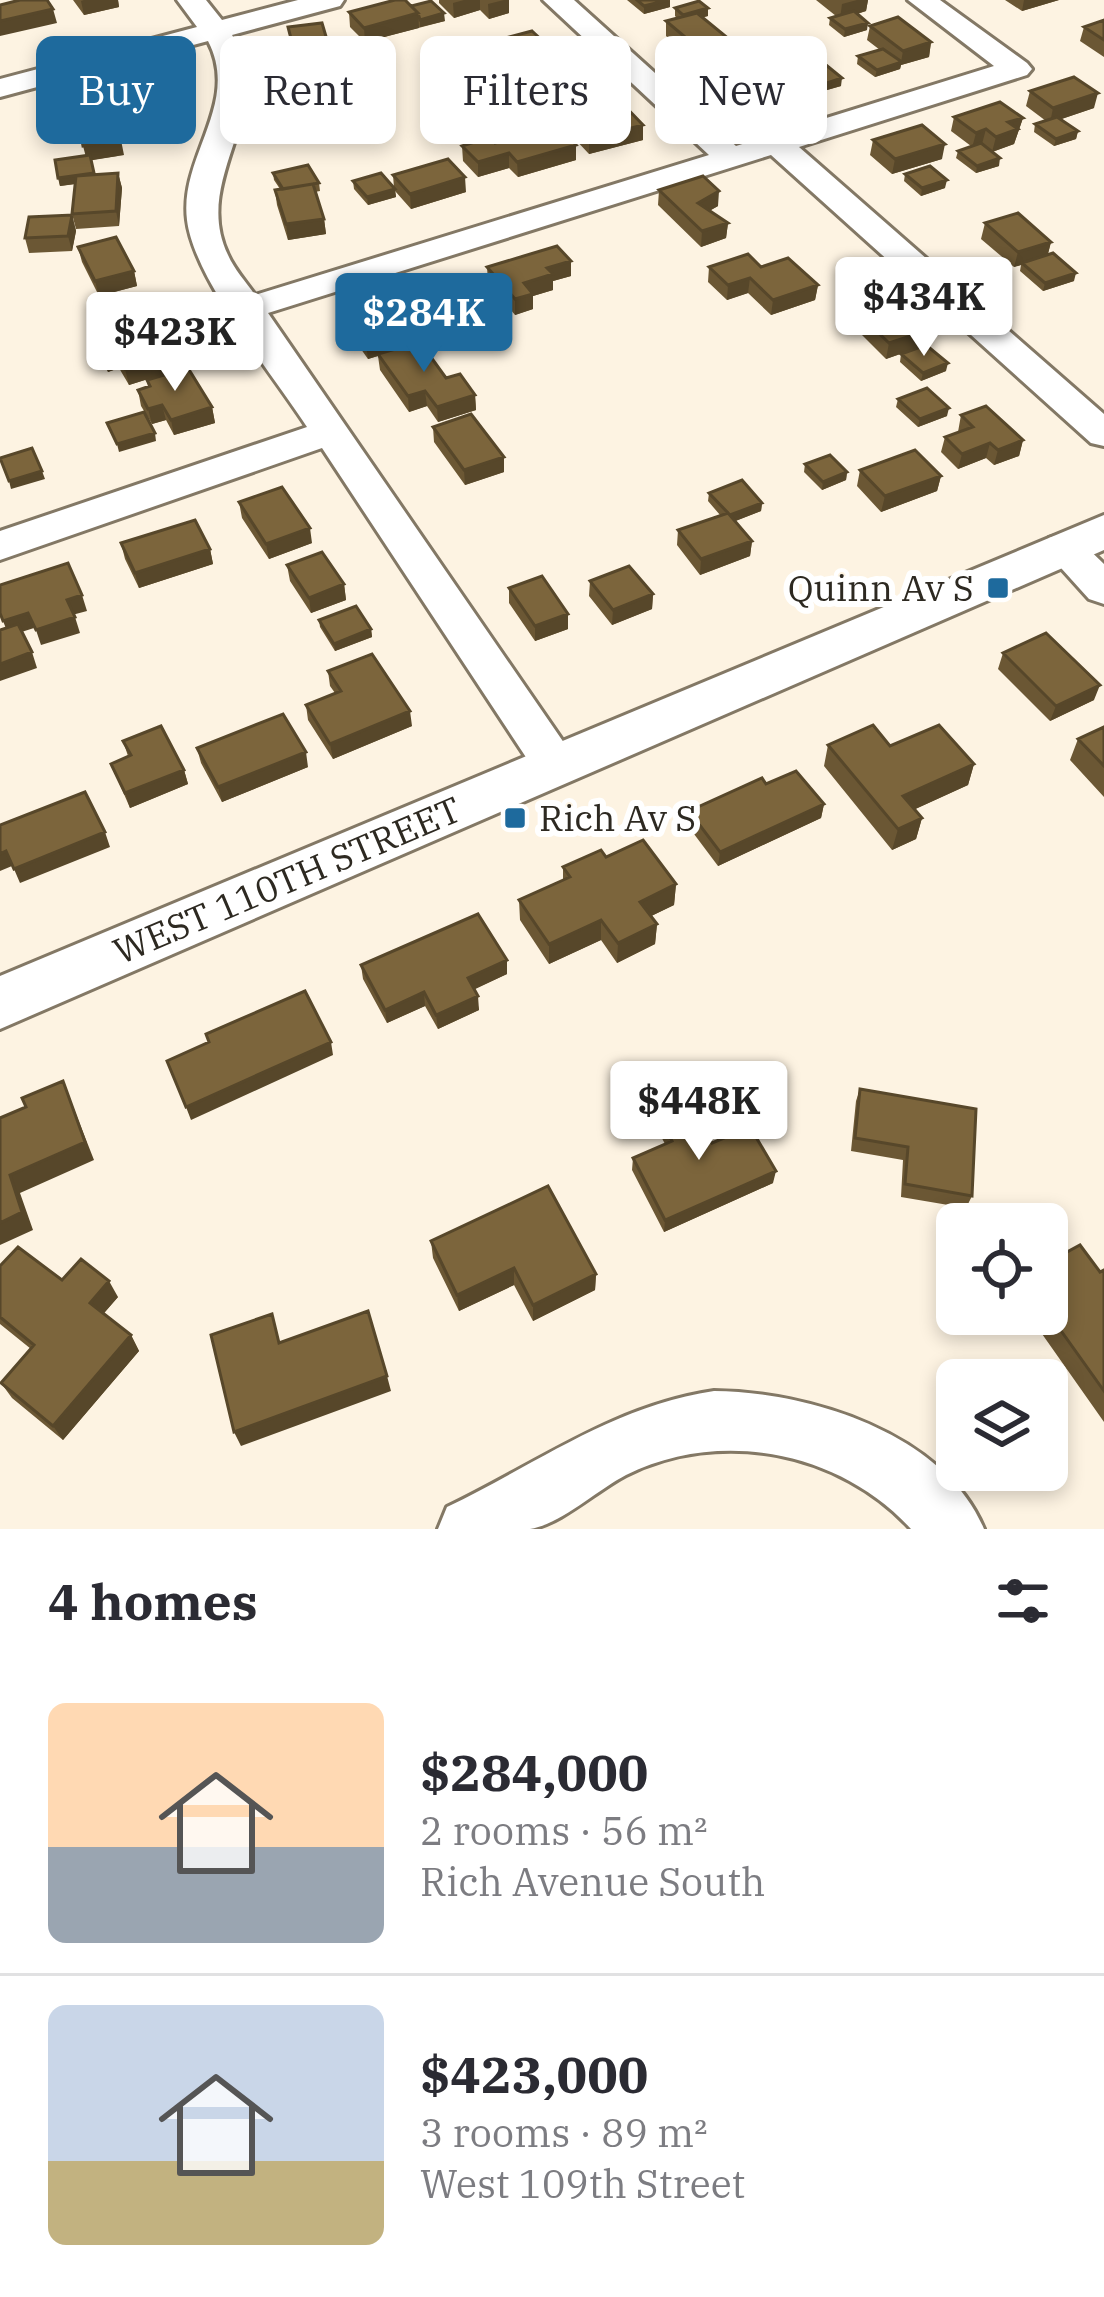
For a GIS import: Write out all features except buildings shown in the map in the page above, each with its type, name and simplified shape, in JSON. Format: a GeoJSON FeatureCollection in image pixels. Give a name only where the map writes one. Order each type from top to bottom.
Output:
{"type":"FeatureCollection","features":[{"type":"Feature","properties":{"kind":"street"},"geometry":{"type":"LineString","coordinates":[[190,0],[217,33],[234,73],[233,101],[204,181],[201,217],[210,254],[327,434],[555,765]]}},
{"type":"Feature","properties":{"kind":"street"},"geometry":{"type":"LineString","coordinates":[[0,88],[330,0]]}},
{"type":"Feature","properties":{"kind":"street"},"geometry":{"type":"LineString","coordinates":[[557,0],[730,157]]}},
{"type":"Feature","properties":{"kind":"street"},"geometry":{"type":"LineString","coordinates":[[827,127],[1017,69],[922,0]]}},
{"type":"Feature","properties":{"kind":"street"},"geometry":{"type":"LineString","coordinates":[[245,309],[773,144]]}},
{"type":"Feature","properties":{"kind":"street"},"geometry":{"type":"LineString","coordinates":[[777,144],[1104,434]]}},
{"type":"Feature","properties":{"kind":"street"},"geometry":{"type":"LineString","coordinates":[[0,545],[327,434]]}},
{"type":"Feature","properties":{"kind":"street"},"geometry":{"type":"LineString","coordinates":[[1083,540],[1104,589]]}},
{"type":"Feature","properties":{"kind":"street","name":"WEST 110TH STREET"},"geometry":{"type":"LineString","coordinates":[[0,1003],[1083,540]]}},
{"type":"Feature","properties":{"kind":"street"},"geometry":{"type":"LineString","coordinates":[[469,1529],[673,1427],[741,1420],[809,1431],[878,1459],[953,1529]]}},
{"type":"Feature","properties":{"kind":"place","name":"Quinn Av S"},"geometry":{"type":"Point","coordinates":[998,588]}},
{"type":"Feature","properties":{"kind":"place","name":"Rich Av S"},"geometry":{"type":"Point","coordinates":[515,818]}}]}
